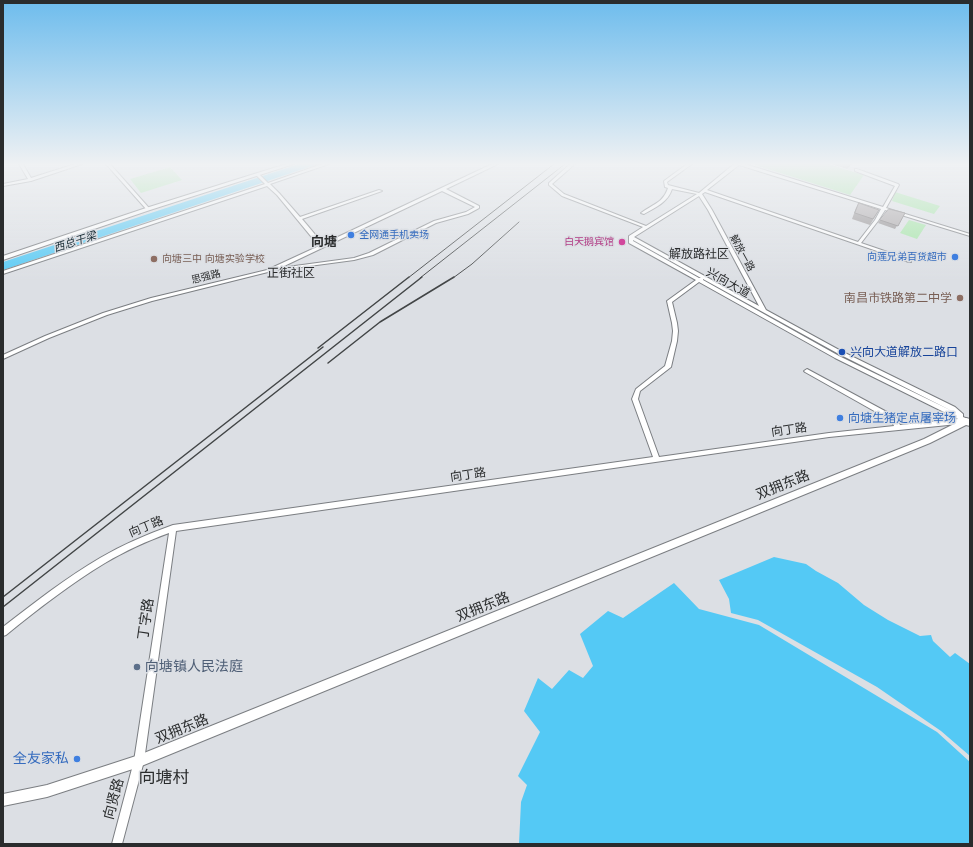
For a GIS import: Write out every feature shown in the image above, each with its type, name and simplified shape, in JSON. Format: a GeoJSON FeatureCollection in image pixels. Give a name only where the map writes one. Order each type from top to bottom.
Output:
{"type":"FeatureCollection","features":[{"type":"Feature","properties":{"kind":"main road"},"geometry":{"type":"LineString","coordinates":[[3,258],[166,204]]}},
{"type":"Feature","properties":{"kind":"main road","name":"双拥东路"},"geometry":{"type":"LineString","coordinates":[[3,800],[47,790],[139,761],[927,441],[968,422]]}},
{"type":"Feature","properties":{"kind":"street"},"geometry":{"type":"LineString","coordinates":[[143,204],[148,209]]}},
{"type":"Feature","properties":{"kind":"street"},"geometry":{"type":"LineString","coordinates":[[3,273],[209,204]]}},
{"type":"Feature","properties":{"kind":"street"},"geometry":{"type":"LineString","coordinates":[[285,204],[322,246]]}},
{"type":"Feature","properties":{"kind":"street"},"geometry":{"type":"LineString","coordinates":[[299,219],[342,204]]}},
{"type":"Feature","properties":{"kind":"street","name":"思强路"},"geometry":{"type":"LineString","coordinates":[[3,357],[47,337],[105,314],[151,300],[269,270],[411,204]]}},
{"type":"Feature","properties":{"kind":"street"},"geometry":{"type":"LineString","coordinates":[[269,270],[321,264],[371,254],[435,222],[467,213],[478,207],[471,204]]}},
{"type":"Feature","properties":{"kind":"street"},"geometry":{"type":"LineString","coordinates":[[584,204],[646,227],[684,204]]}},
{"type":"Feature","properties":{"kind":"street"},"geometry":{"type":"LineString","coordinates":[[643,213],[658,204]]}},
{"type":"Feature","properties":{"kind":"street","name":"解放一路"},"geometry":{"type":"LineString","coordinates":[[706,204],[770,320]]}},
{"type":"Feature","properties":{"kind":"street"},"geometry":{"type":"LineString","coordinates":[[743,204],[909,261]]}},
{"type":"Feature","properties":{"kind":"street"},"geometry":{"type":"LineString","coordinates":[[866,204],[970,235]]}},
{"type":"Feature","properties":{"kind":"street"},"geometry":{"type":"LineString","coordinates":[[858,244],[887,204]]}},
{"type":"Feature","properties":{"kind":"street","name":"兴向大道"},"geometry":{"type":"LineString","coordinates":[[646,227],[631,237],[631,242],[841,353],[953,409],[968,422]]}},
{"type":"Feature","properties":{"kind":"street"},"geometry":{"type":"LineString","coordinates":[[657,460],[635,399],[638,390],[668,367],[676,325],[670,310],[670,301],[701,279]]}},
{"type":"Feature","properties":{"kind":"street","name":"兴向大道"},"geometry":{"type":"LineString","coordinates":[[701,279],[770,320],[837,357],[968,422]]}},
{"type":"Feature","properties":{"kind":"street"},"geometry":{"type":"LineString","coordinates":[[807,371],[894,419],[898,428]]}},
{"type":"Feature","properties":{"kind":"street","name":"向丁路"},"geometry":{"type":"LineString","coordinates":[[3,632],[70,580],[112,554],[144,538],[173,528],[830,435],[968,422]]}},
{"type":"Feature","properties":{"kind":"street","name":"丁字路"},"geometry":{"type":"LineString","coordinates":[[139,761],[173,528]]}},
{"type":"Feature","properties":{"kind":"street","name":"向贤路"},"geometry":{"type":"LineString","coordinates":[[117,844],[139,761]]}},
{"type":"Feature","properties":{"kind":"green space"},"geometry":{"type":"Polygon","coordinates":[[[900,204],[932,204],[940,206],[934,214],[900,204]]]}},
{"type":"Feature","properties":{"kind":"green space"},"geometry":{"type":"Polygon","coordinates":[[[909,220],[926,225],[917,239],[900,233],[909,220]]]}},
{"type":"Feature","properties":{"kind":"water","name":"西总干梁"},"geometry":{"type":"Polygon","coordinates":[[[180,204],[201,204],[3,270],[3,262],[180,204]]]}},
{"type":"Feature","properties":{"kind":"water"},"geometry":{"type":"Polygon","coordinates":[[[774,557],[806,564],[838,583],[864,605],[888,620],[920,636],[931,635],[933,641],[950,657],[955,653],[970,664],[970,756],[941,731],[877,687],[758,620],[731,613],[729,599],[719,580],[774,557]]]}},
{"type":"Feature","properties":{"kind":"water"},"geometry":{"type":"Polygon","coordinates":[[[674,583],[699,609],[759,625],[937,732],[970,762],[970,844],[519,844],[521,802],[527,785],[518,776],[540,732],[524,711],[538,678],[552,689],[569,670],[583,678],[593,666],[580,634],[608,611],[623,618],[674,583]]]}},
{"type":"Feature","properties":{"kind":"building"},"geometry":{"type":"Polygon","coordinates":[[[859,204],[879,210],[873,219],[855,213],[859,204]]]}},
{"type":"Feature","properties":{"kind":"building"},"geometry":{"type":"Polygon","coordinates":[[[889,209],[905,213],[898,226],[880,220],[889,209]]]}},
{"type":"Feature","properties":{"kind":"railway"},"geometry":{"type":"LineString","coordinates":[[408,278],[503,204]]}},
{"type":"Feature","properties":{"kind":"railway"},"geometry":{"type":"LineString","coordinates":[[420,278],[515,204]]}},
{"type":"Feature","properties":{"kind":"railway"},"geometry":{"type":"LineString","coordinates":[[453,278],[472,264],[519,222]]}},
{"type":"Feature","properties":{"kind":"railway"},"geometry":{"type":"LineString","coordinates":[[318,348],[409,277]]}},
{"type":"Feature","properties":{"kind":"railway"},"geometry":{"type":"LineString","coordinates":[[3,607],[422,277]]}},
{"type":"Feature","properties":{"kind":"railway"},"geometry":{"type":"LineString","coordinates":[[328,363],[380,322],[454,277]]}},
{"type":"Feature","properties":{"kind":"railway"},"geometry":{"type":"LineString","coordinates":[[3,597],[323,347]]}},
{"type":"Feature","properties":{"kind":"place","name":"全网通手机卖场"},"geometry":{"type":"Point","coordinates":[351,235]}},
{"type":"Feature","properties":{"kind":"place","name":"白天鹅宾馆"},"geometry":{"type":"Point","coordinates":[622,242]}},
{"type":"Feature","properties":{"kind":"place","name":"向莲兄弟百货超市"},"geometry":{"type":"Point","coordinates":[955,257]}},
{"type":"Feature","properties":{"kind":"place","name":"向塘三中 向塘实验学校"},"geometry":{"type":"Point","coordinates":[154,259]}},
{"type":"Feature","properties":{"kind":"place","name":"南昌市铁路第二中学"},"geometry":{"type":"Point","coordinates":[960,298]}},
{"type":"Feature","properties":{"kind":"place","name":"兴向大道解放二路口"},"geometry":{"type":"Point","coordinates":[842,352]}},
{"type":"Feature","properties":{"kind":"place","name":"向塘生猪定点屠宰场"},"geometry":{"type":"Point","coordinates":[840,418]}},
{"type":"Feature","properties":{"kind":"place","name":"向塘镇人民法庭"},"geometry":{"type":"Point","coordinates":[137,667]}},
{"type":"Feature","properties":{"kind":"place","name":"全友家私"},"geometry":{"type":"Point","coordinates":[77,759]}},
{"type":"Feature","properties":{"kind":"district","name":"向塘"},"geometry":{"type":"Point","coordinates":[324,242]}},
{"type":"Feature","properties":{"kind":"district","name":"解放路社区"},"geometry":{"type":"Point","coordinates":[699,254]}},
{"type":"Feature","properties":{"kind":"district","name":"正街社区"},"geometry":{"type":"Point","coordinates":[291,273]}},
{"type":"Feature","properties":{"kind":"district","name":"向塘村"},"geometry":{"type":"Point","coordinates":[164,778]}}]}
